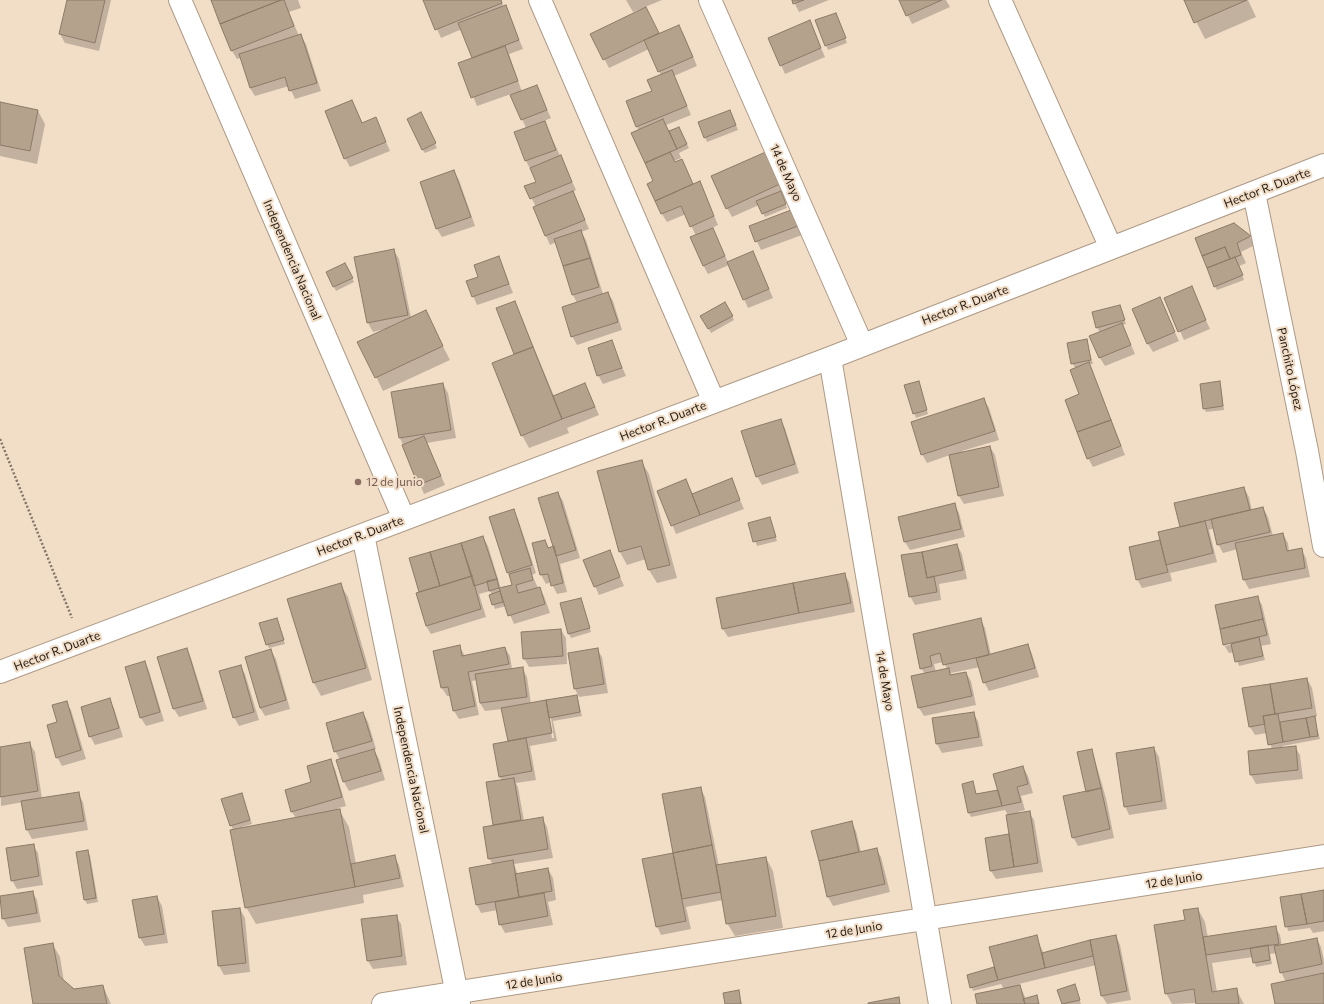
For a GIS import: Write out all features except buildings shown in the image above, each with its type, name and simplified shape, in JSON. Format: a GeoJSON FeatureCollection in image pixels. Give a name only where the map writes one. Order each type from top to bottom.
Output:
{"type":"FeatureCollection","features":[{"type":"Feature","properties":{"kind":"street","name":"Independencia Nacional"},"geometry":{"type":"LineString","coordinates":[[180,0],[404,519]]}},
{"type":"Feature","properties":{"kind":"street"},"geometry":{"type":"LineString","coordinates":[[540,0],[714,402]]}},
{"type":"Feature","properties":{"kind":"street","name":"14 de Mayo"},"geometry":{"type":"LineString","coordinates":[[710,0],[862,345]]}},
{"type":"Feature","properties":{"kind":"street"},"geometry":{"type":"LineString","coordinates":[[1000,0],[1111,248]]}},
{"type":"Feature","properties":{"kind":"street","name":"Hector R. Duarte"},"geometry":{"type":"LineString","coordinates":[[2,667],[81,641],[714,402],[1324,166]]}},
{"type":"Feature","properties":{"kind":"street","name":"Panchito López"},"geometry":{"type":"LineString","coordinates":[[1254,193],[1316,448],[1324,546]]}},
{"type":"Feature","properties":{"kind":"street","name":"14 de Mayo"},"geometry":{"type":"LineString","coordinates":[[830,358],[940,1004]]}},
{"type":"Feature","properties":{"kind":"street","name":"Independencia Nacional"},"geometry":{"type":"LineString","coordinates":[[363,535],[458,999]]}},
{"type":"Feature","properties":{"kind":"street","name":"12 de Junio"},"geometry":{"type":"LineString","coordinates":[[383,1004],[458,999],[926,919],[1324,856]]}},
{"type":"Feature","properties":{"kind":"path"},"geometry":{"type":"LineString","coordinates":[[0,439],[81,641]]}},
{"type":"Feature","properties":{"kind":"place","name":"12 de Junio"},"geometry":{"type":"Point","coordinates":[358,482]}}]}
